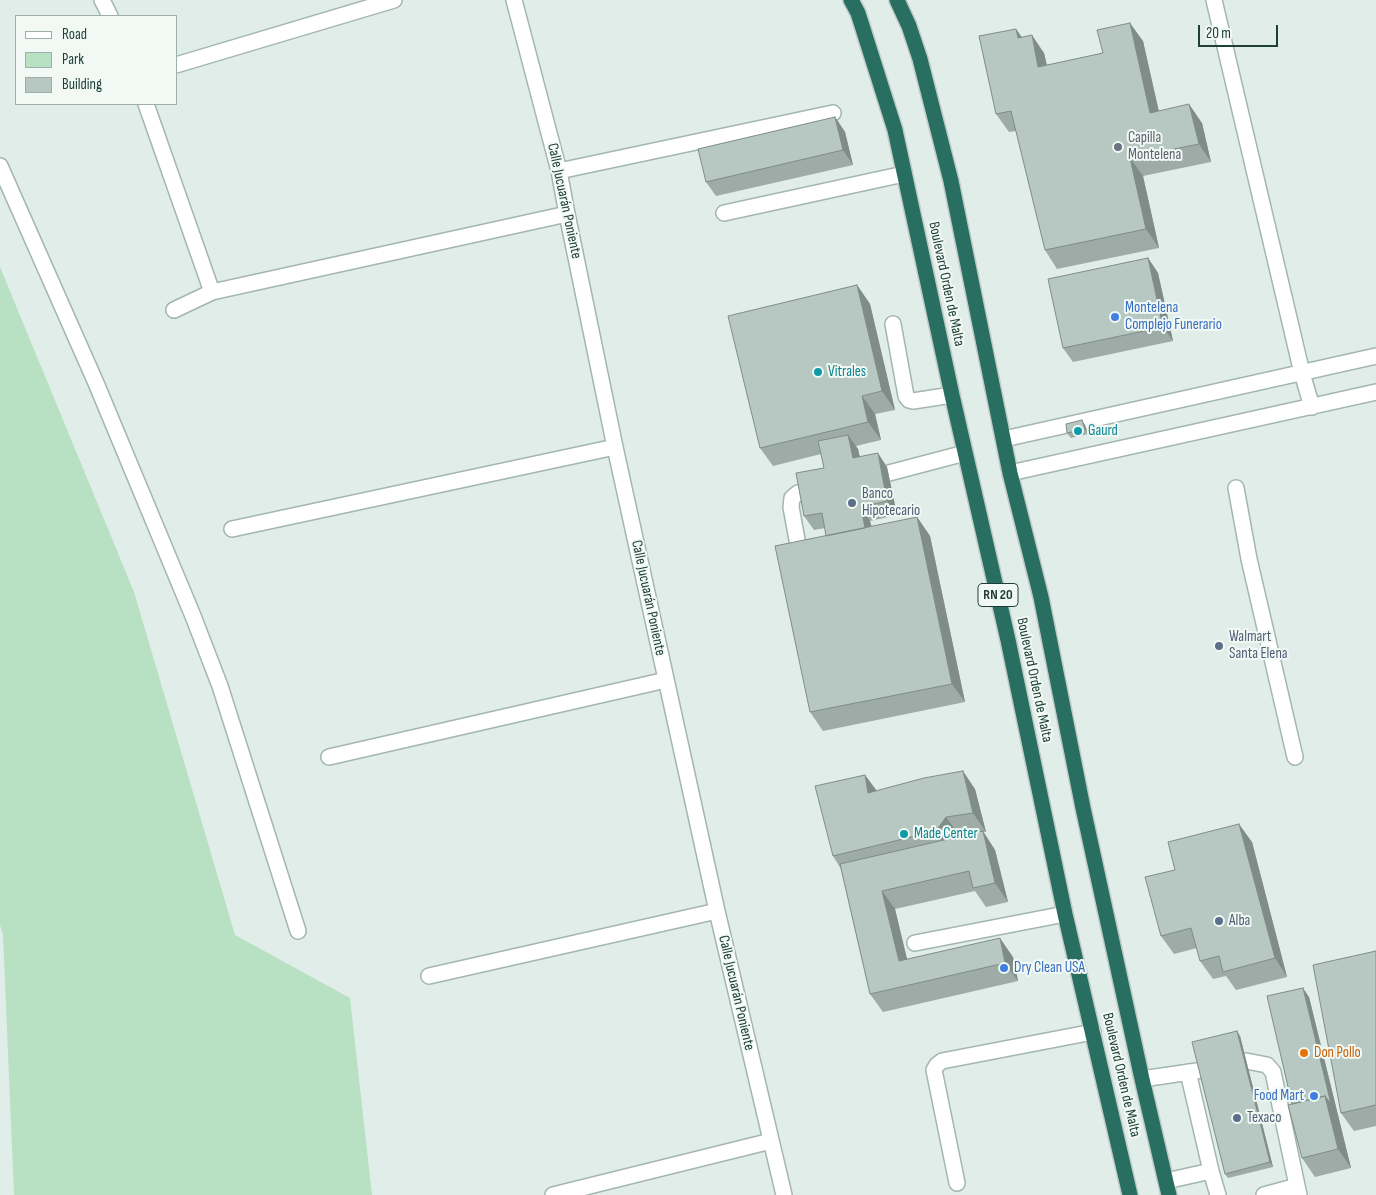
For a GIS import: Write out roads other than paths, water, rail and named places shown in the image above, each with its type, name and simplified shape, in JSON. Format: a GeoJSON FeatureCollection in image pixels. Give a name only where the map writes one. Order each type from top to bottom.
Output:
{"type":"FeatureCollection","features":[{"type":"Feature","properties":{"kind":"highway","name":"Boulevard Orden de Malta"},"geometry":{"type":"LineString","coordinates":[[851,0],[858,13],[894,130],[1008,640],[1065,914],[1130,1195]]}},
{"type":"Feature","properties":{"kind":"highway","name":"Boulevard Orden de Malta"},"geometry":{"type":"LineString","coordinates":[[897,0],[909,26],[920,59],[951,181],[1010,473],[1041,597],[1084,808],[1167,1188]]}},
{"type":"Feature","properties":{"kind":"street"},"geometry":{"type":"LineString","coordinates":[[102,0],[110,15]]}},
{"type":"Feature","properties":{"kind":"street"},"geometry":{"type":"LineString","coordinates":[[178,64],[394,0]]}},
{"type":"Feature","properties":{"kind":"street","name":"Calle Jucuarán Poniente"},"geometry":{"type":"LineString","coordinates":[[514,0],[559,170],[615,446],[666,680],[717,912],[784,1195]]}},
{"type":"Feature","properties":{"kind":"street"},"geometry":{"type":"LineString","coordinates":[[1214,0],[1302,373],[1312,407]]}},
{"type":"Feature","properties":{"kind":"street"},"geometry":{"type":"LineString","coordinates":[[146,105],[212,292]]}},
{"type":"Feature","properties":{"kind":"street"},"geometry":{"type":"LineString","coordinates":[[559,170],[833,112]]}},
{"type":"Feature","properties":{"kind":"street"},"geometry":{"type":"LineString","coordinates":[[0,166],[96,383],[193,616],[220,686],[298,931]]}},
{"type":"Feature","properties":{"kind":"street"},"geometry":{"type":"LineString","coordinates":[[724,213],[904,174]]}},
{"type":"Feature","properties":{"kind":"street"},"geometry":{"type":"LineString","coordinates":[[174,310],[212,292],[567,214]]}},
{"type":"Feature","properties":{"kind":"street"},"geometry":{"type":"LineString","coordinates":[[893,324],[906,396],[909,400],[913,402],[952,395]]}},
{"type":"Feature","properties":{"kind":"street"},"geometry":{"type":"LineString","coordinates":[[1004,439],[1376,356]]}},
{"type":"Feature","properties":{"kind":"street"},"geometry":{"type":"LineString","coordinates":[[1010,473],[1376,392]]}},
{"type":"Feature","properties":{"kind":"street"},"geometry":{"type":"LineString","coordinates":[[232,528],[615,446]]}},
{"type":"Feature","properties":{"kind":"street"},"geometry":{"type":"LineString","coordinates":[[889,473],[965,453]]}},
{"type":"Feature","properties":{"kind":"street"},"geometry":{"type":"LineString","coordinates":[[1236,488],[1249,559],[1295,757]]}},
{"type":"Feature","properties":{"kind":"street"},"geometry":{"type":"LineString","coordinates":[[800,556],[791,507],[792,498],[798,493],[806,491]]}},
{"type":"Feature","properties":{"kind":"street"},"geometry":{"type":"LineString","coordinates":[[329,757],[666,680]]}},
{"type":"Feature","properties":{"kind":"street"},"geometry":{"type":"LineString","coordinates":[[429,976],[717,912]]}},
{"type":"Feature","properties":{"kind":"street"},"geometry":{"type":"LineString","coordinates":[[915,943],[1065,914]]}},
{"type":"Feature","properties":{"kind":"street"},"geometry":{"type":"LineString","coordinates":[[957,1183],[934,1070],[937,1065],[942,1061],[1093,1032]]}},
{"type":"Feature","properties":{"kind":"street"},"geometry":{"type":"LineString","coordinates":[[1246,1061],[1267,1065],[1273,1072],[1298,1190],[1264,1195]]}},
{"type":"Feature","properties":{"kind":"street"},"geometry":{"type":"LineString","coordinates":[[1142,1079],[1195,1071],[1211,1171],[1218,1195]]}},
{"type":"Feature","properties":{"kind":"street"},"geometry":{"type":"LineString","coordinates":[[553,1195],[771,1141]]}},
{"type":"Feature","properties":{"kind":"street"},"geometry":{"type":"LineString","coordinates":[[1167,1188],[1211,1171]]}},
{"type":"Feature","properties":{"kind":"place","name":"Capilla Montelena"},"geometry":{"type":"Point","coordinates":[1118,147]}},
{"type":"Feature","properties":{"kind":"place","name":"Montelena Complejo Funerario"},"geometry":{"type":"Point","coordinates":[1115,317]}},
{"type":"Feature","properties":{"kind":"place","name":"Vitrales"},"geometry":{"type":"Point","coordinates":[818,372]}},
{"type":"Feature","properties":{"kind":"place","name":"Gaurd"},"geometry":{"type":"Point","coordinates":[1078,431]}},
{"type":"Feature","properties":{"kind":"place","name":"Banco Hipotecario"},"geometry":{"type":"Point","coordinates":[852,503]}},
{"type":"Feature","properties":{"kind":"place","name":"Walmart Santa Elena"},"geometry":{"type":"Point","coordinates":[1219,646]}},
{"type":"Feature","properties":{"kind":"place","name":"Made Center"},"geometry":{"type":"Point","coordinates":[904,834]}},
{"type":"Feature","properties":{"kind":"place","name":"Alba"},"geometry":{"type":"Point","coordinates":[1219,921]}},
{"type":"Feature","properties":{"kind":"place","name":"Dry Clean USA"},"geometry":{"type":"Point","coordinates":[1004,968]}},
{"type":"Feature","properties":{"kind":"place","name":"Don Pollo"},"geometry":{"type":"Point","coordinates":[1304,1053]}},
{"type":"Feature","properties":{"kind":"place","name":"Food Mart"},"geometry":{"type":"Point","coordinates":[1314,1096]}},
{"type":"Feature","properties":{"kind":"place","name":"Texaco"},"geometry":{"type":"Point","coordinates":[1237,1118]}}]}
